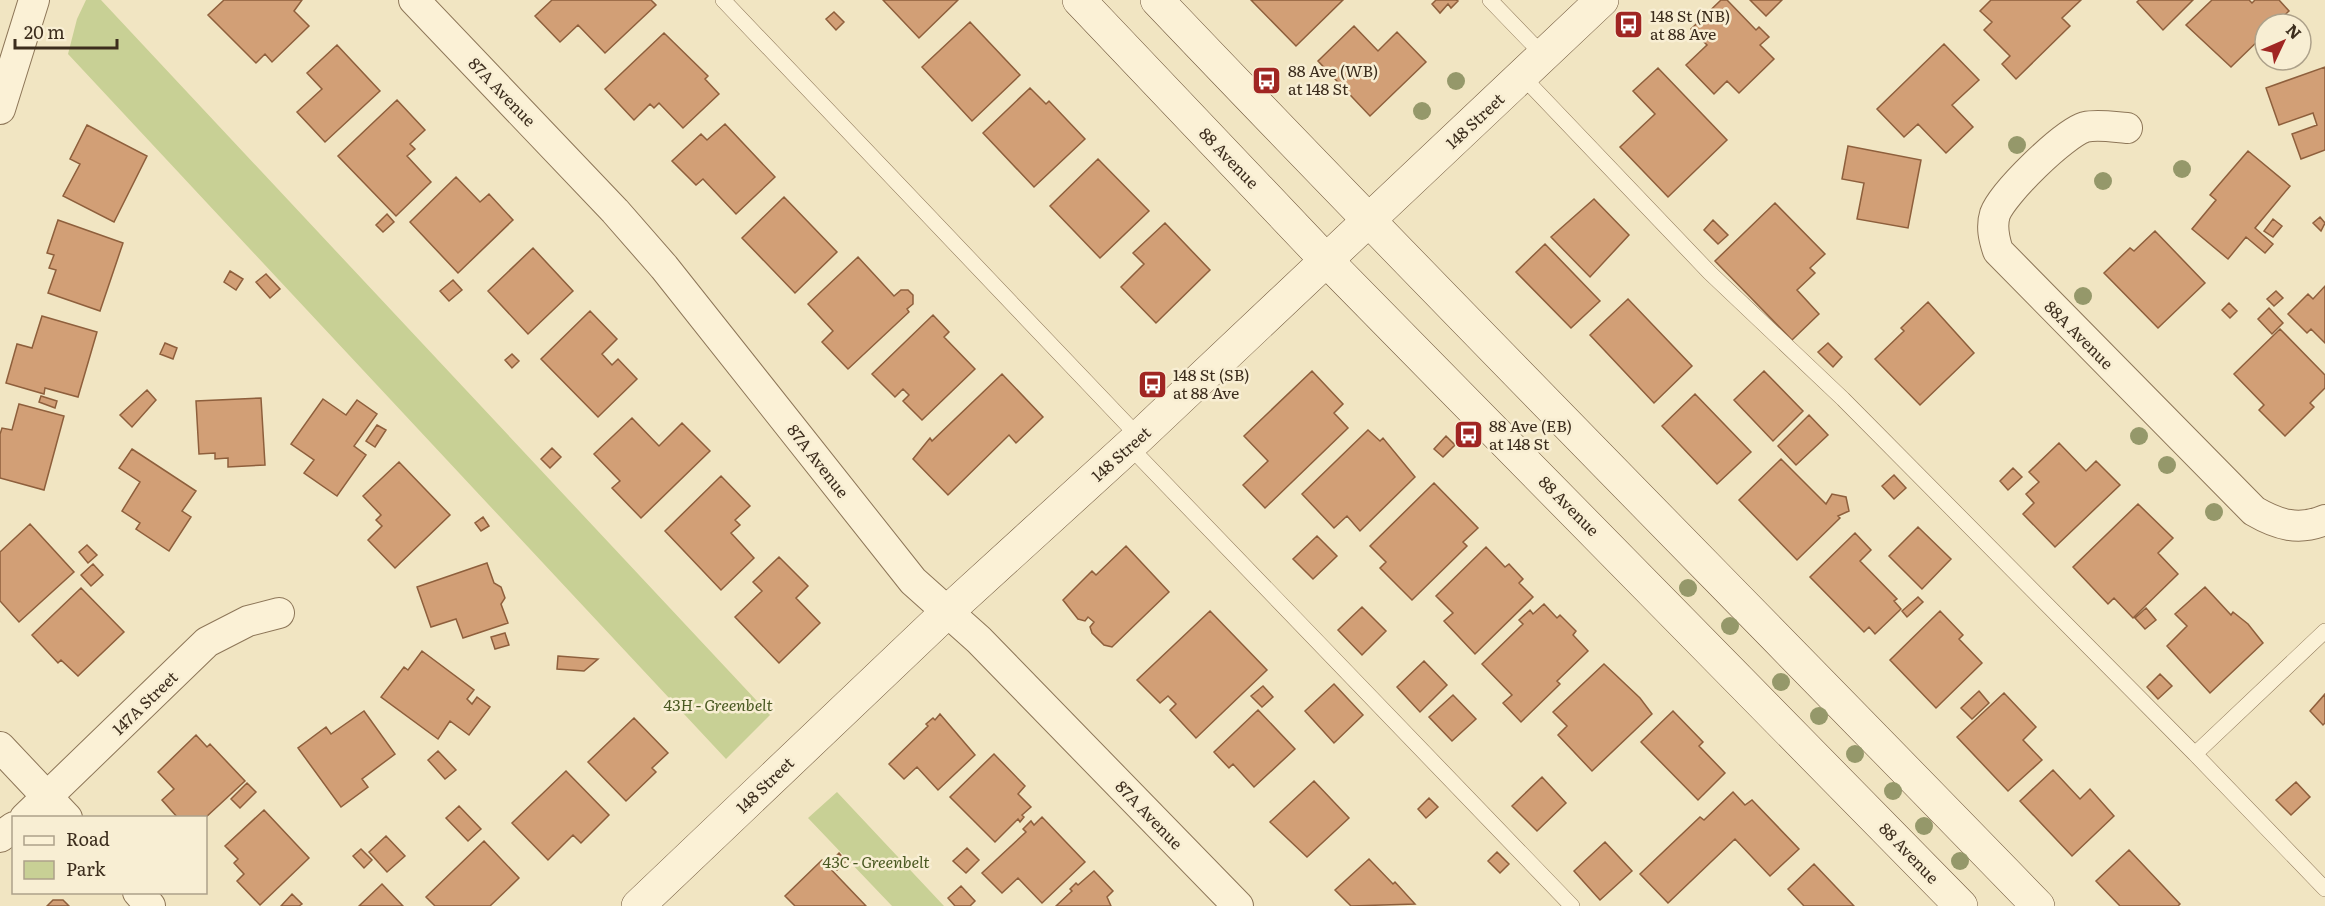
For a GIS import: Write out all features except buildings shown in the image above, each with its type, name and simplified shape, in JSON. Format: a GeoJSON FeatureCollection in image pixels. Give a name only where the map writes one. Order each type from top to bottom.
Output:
{"type":"FeatureCollection","features":[{"type":"Feature","properties":{"kind":"main road","name":"88 Avenue"},"geometry":{"type":"LineString","coordinates":[[1079,0],[1326,260],[1961,906]]}},
{"type":"Feature","properties":{"kind":"main road"},"geometry":{"type":"LineString","coordinates":[[1157,0],[1368,221],[1619,474],[2038,906]]}},
{"type":"Feature","properties":{"kind":"main road","name":"148 Street"},"geometry":{"type":"LineString","coordinates":[[638,906],[947,612],[1134,442],[1602,0]]}},
{"type":"Feature","properties":{"kind":"street"},"geometry":{"type":"LineString","coordinates":[[0,109],[33,0]]}},
{"type":"Feature","properties":{"kind":"street","name":"87A Avenue"},"geometry":{"type":"LineString","coordinates":[[414,0],[615,211],[664,267],[913,582],[979,640],[1238,906]]}},
{"type":"Feature","properties":{"kind":"street","name":"88A Avenue"},"geometry":{"type":"LineString","coordinates":[[2127,128],[2085,127],[2062,142],[2037,165],[2003,201],[1995,214],[1994,239],[1998,251],[2254,511],[2275,522],[2295,526],[2313,525],[2325,520]]}},
{"type":"Feature","properties":{"kind":"street","name":"147A Street"},"geometry":{"type":"LineString","coordinates":[[31,816],[57,807],[207,642],[248,621],[279,613]]}},
{"type":"Feature","properties":{"kind":"street"},"geometry":{"type":"LineString","coordinates":[[0,747],[57,807]]}},
{"type":"Feature","properties":{"kind":"street"},"geometry":{"type":"LineString","coordinates":[[140,894],[150,906]]}},
{"type":"Feature","properties":{"kind":"lane"},"geometry":{"type":"LineString","coordinates":[[723,0],[1134,442],[1572,906]]}},
{"type":"Feature","properties":{"kind":"lane"},"geometry":{"type":"LineString","coordinates":[[1490,0],[1533,66],[1710,273],[1843,399],[2195,754],[2325,889]]}},
{"type":"Feature","properties":{"kind":"lane"},"geometry":{"type":"LineString","coordinates":[[2195,754],[2325,631]]}},
{"type":"Feature","properties":{"kind":"green space","name":"43H - Greenbelt"},"geometry":{"type":"Polygon","coordinates":[[[86,0],[101,0],[770,715],[726,759],[68,54],[77,19],[86,0]]]}},
{"type":"Feature","properties":{"kind":"green space","name":"43C - Greenbelt"},"geometry":{"type":"Polygon","coordinates":[[[837,792],[944,906],[892,906],[808,818],[837,792]]]}},
{"type":"Feature","properties":{"kind":"place","name":"148 St (NB) at 88 Ave"},"geometry":{"type":"Point","coordinates":[1629,25]}},
{"type":"Feature","properties":{"kind":"place","name":"88 Ave (WB) at 148 St"},"geometry":{"type":"Point","coordinates":[1267,80]}},
{"type":"Feature","properties":{"kind":"place","name":"148 St (SB) at 88 Ave"},"geometry":{"type":"Point","coordinates":[1152,384]}},
{"type":"Feature","properties":{"kind":"place","name":"88 Ave (EB) at 148 St"},"geometry":{"type":"Point","coordinates":[1468,435]}}]}
